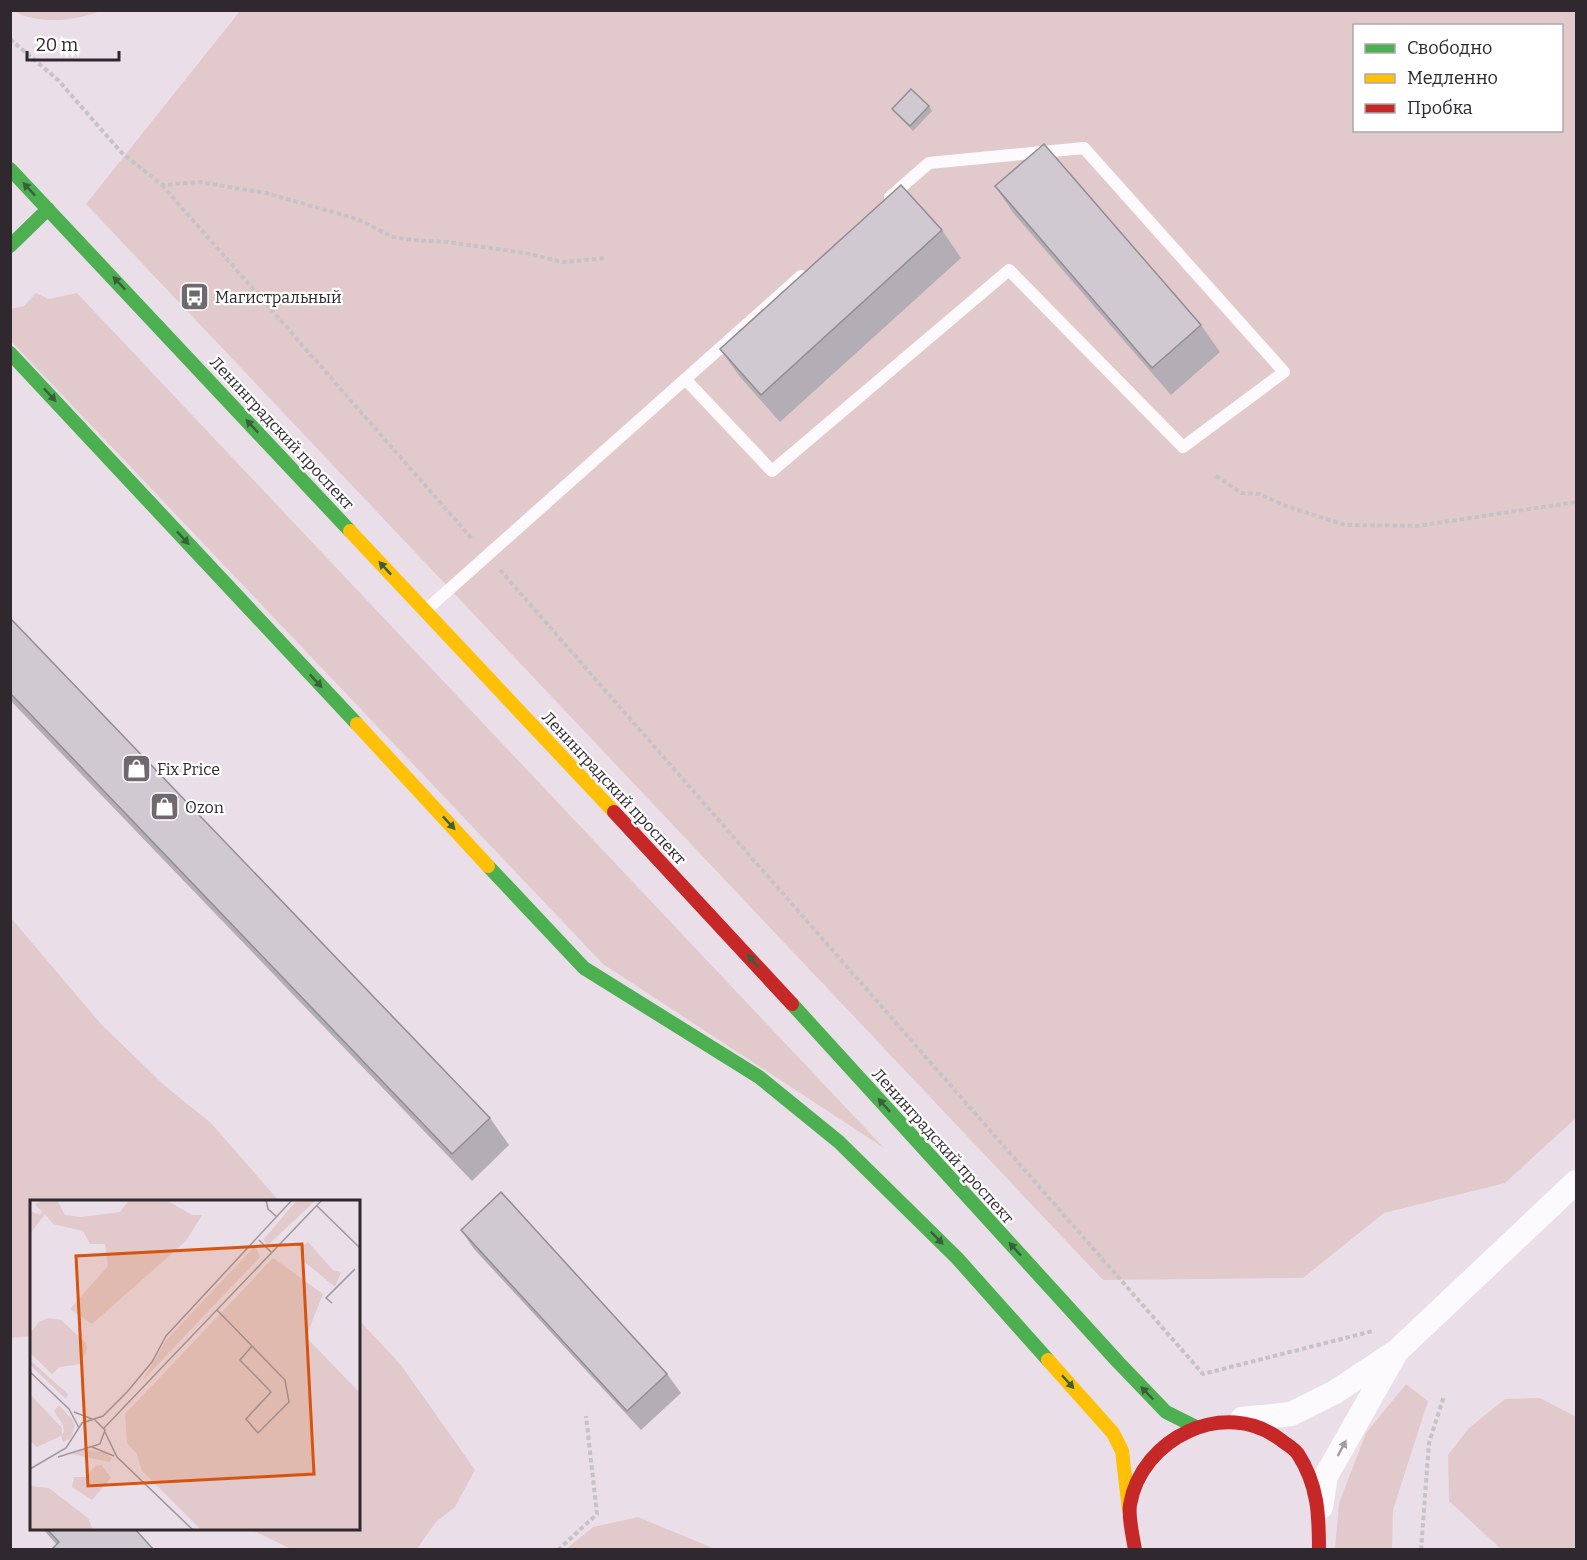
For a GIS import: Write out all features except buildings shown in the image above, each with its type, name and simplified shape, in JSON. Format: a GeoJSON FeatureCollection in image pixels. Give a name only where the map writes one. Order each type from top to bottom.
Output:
{"type":"FeatureCollection","features":[{"type":"Feature","properties":{"kind":"main road","name":"Ленинградский проспект"},"geometry":{"type":"LineString","coordinates":[[10,169],[746,953],[1118,1362],[1166,1412],[1194,1426]]}},
{"type":"Feature","properties":{"kind":"main road"},"geometry":{"type":"LineString","coordinates":[[10,246],[48,209]]}},
{"type":"Feature","properties":{"kind":"main road"},"geometry":{"type":"LineString","coordinates":[[10,353],[584,968],[759,1077],[839,1142],[942,1243],[1113,1433],[1122,1451],[1135,1550]]}},
{"type":"Feature","properties":{"kind":"main road"},"geometry":{"type":"LineString","coordinates":[[1129,1510],[1132,1494],[1144,1464],[1166,1441],[1194,1426],[1225,1421],[1259,1427],[1275,1435],[1294,1452],[1310,1473],[1316,1489],[1320,1523],[1319,1550]]}},
{"type":"Feature","properties":{"kind":"main road"},"geometry":{"type":"LineString","coordinates":[[1314,1550],[1320,1523]]}},
{"type":"Feature","properties":{"kind":"street"},"geometry":{"type":"LineString","coordinates":[[1225,1421],[1291,1414],[1335,1392],[1397,1351],[1576,1182]]}},
{"type":"Feature","properties":{"kind":"street"},"geometry":{"type":"LineString","coordinates":[[1320,1523],[1326,1476],[1397,1351]]}},
{"type":"Feature","properties":{"kind":"street"},"geometry":{"type":"LineString","coordinates":[[1120,1550],[1129,1510]]}},
{"type":"Feature","properties":{"kind":"lane"},"geometry":{"type":"LineString","coordinates":[[685,379],[772,471],[1008,270],[1183,447],[1284,372],[1084,148],[929,163],[876,209]]}},
{"type":"Feature","properties":{"kind":"lane"},"geometry":{"type":"LineString","coordinates":[[425,611],[807,271]]}},
{"type":"Feature","properties":{"kind":"path"},"geometry":{"type":"LineString","coordinates":[[10,39],[58,80],[121,152],[162,185],[1203,1374],[1374,1331]]}},
{"type":"Feature","properties":{"kind":"path"},"geometry":{"type":"LineString","coordinates":[[162,185],[199,182],[266,193],[357,219],[393,237],[492,248],[563,262],[606,258]]}},
{"type":"Feature","properties":{"kind":"path"},"geometry":{"type":"LineString","coordinates":[[1216,476],[1241,494],[1260,494],[1283,505],[1346,525],[1417,526],[1576,502]]}},
{"type":"Feature","properties":{"kind":"path"},"geometry":{"type":"LineString","coordinates":[[1421,1550],[1429,1443],[1444,1395]]}},
{"type":"Feature","properties":{"kind":"path"},"geometry":{"type":"LineString","coordinates":[[558,1550],[597,1514],[586,1416]]}},
{"type":"Feature","properties":{"kind":"shaded area"},"geometry":{"type":"Polygon","coordinates":[[[14,11],[100,11],[69,19],[45,20],[14,11]]]}},
{"type":"Feature","properties":{"kind":"shaded area"},"geometry":{"type":"Polygon","coordinates":[[[240,11],[1576,11],[1576,1118],[1505,1183],[1384,1213],[1303,1278],[1103,1280],[86,204],[240,11]]]}},
{"type":"Feature","properties":{"kind":"shaded area"},"geometry":{"type":"Polygon","coordinates":[[[36,293],[49,299],[77,293],[884,1148],[603,964],[11,341],[10,309],[24,306],[36,293]]]}},
{"type":"Feature","properties":{"kind":"shaded area"},"geometry":{"type":"Polygon","coordinates":[[[11,918],[101,1024],[165,1086],[211,1123],[278,1200],[30,1200],[30,1336],[11,1338],[11,918]]]}},
{"type":"Feature","properties":{"kind":"shaded area"},"geometry":{"type":"Polygon","coordinates":[[[360,1321],[401,1365],[475,1470],[455,1507],[436,1522],[417,1549],[291,1549],[252,1530],[360,1530],[360,1321]]]}},
{"type":"Feature","properties":{"kind":"shaded area"},"geometry":{"type":"Polygon","coordinates":[[[1406,1384],[1428,1401],[1393,1510],[1392,1549],[1335,1550],[1339,1503],[1366,1433],[1406,1384]]]}},
{"type":"Feature","properties":{"kind":"shaded area"},"geometry":{"type":"Polygon","coordinates":[[[1540,1398],[1576,1417],[1576,1549],[1501,1549],[1449,1501],[1448,1455],[1469,1428],[1505,1399],[1540,1398]]]}},
{"type":"Feature","properties":{"kind":"shaded area"},"geometry":{"type":"Polygon","coordinates":[[[638,1517],[715,1549],[566,1549],[593,1527],[638,1517]]]}},
{"type":"Feature","properties":{"kind":"traffic: fast"},"geometry":{"type":"LineString","coordinates":[[10,169],[350,531]]}},
{"type":"Feature","properties":{"kind":"traffic: fast"},"geometry":{"type":"LineString","coordinates":[[10,246],[48,209]]}},
{"type":"Feature","properties":{"kind":"traffic: fast"},"geometry":{"type":"LineString","coordinates":[[10,353],[357,724]]}},
{"type":"Feature","properties":{"kind":"traffic: fast"},"geometry":{"type":"LineString","coordinates":[[488,866],[584,968],[759,1077],[839,1142],[957,1258],[1048,1360]]}},
{"type":"Feature","properties":{"kind":"traffic: fast"},"geometry":{"type":"LineString","coordinates":[[792,1004],[1118,1362],[1166,1412],[1194,1426]]}},
{"type":"Feature","properties":{"kind":"traffic: slow"},"geometry":{"type":"LineString","coordinates":[[350,531],[614,812]]}},
{"type":"Feature","properties":{"kind":"traffic: slow"},"geometry":{"type":"LineString","coordinates":[[357,724],[488,866]]}},
{"type":"Feature","properties":{"kind":"traffic: slow"},"geometry":{"type":"LineString","coordinates":[[1048,1360],[1113,1433],[1122,1451],[1129,1510]]}},
{"type":"Feature","properties":{"kind":"traffic: jam"},"geometry":{"type":"LineString","coordinates":[[614,812],[792,1004]]}},
{"type":"Feature","properties":{"kind":"traffic: jam"},"geometry":{"type":"LineString","coordinates":[[1135,1550],[1130,1505],[1137,1481],[1150,1461],[1168,1444],[1189,1431],[1212,1424],[1235,1423],[1259,1428],[1281,1440],[1298,1454],[1310,1477],[1316,1500],[1319,1550]]}},
{"type":"Feature","properties":{"kind":"place","name":"Магистральный"},"geometry":{"type":"Point","coordinates":[194,297]}},
{"type":"Feature","properties":{"kind":"place","name":"Fix Price"},"geometry":{"type":"Point","coordinates":[136,769]}},
{"type":"Feature","properties":{"kind":"place","name":"Ozon"},"geometry":{"type":"Point","coordinates":[164,807]}}]}
